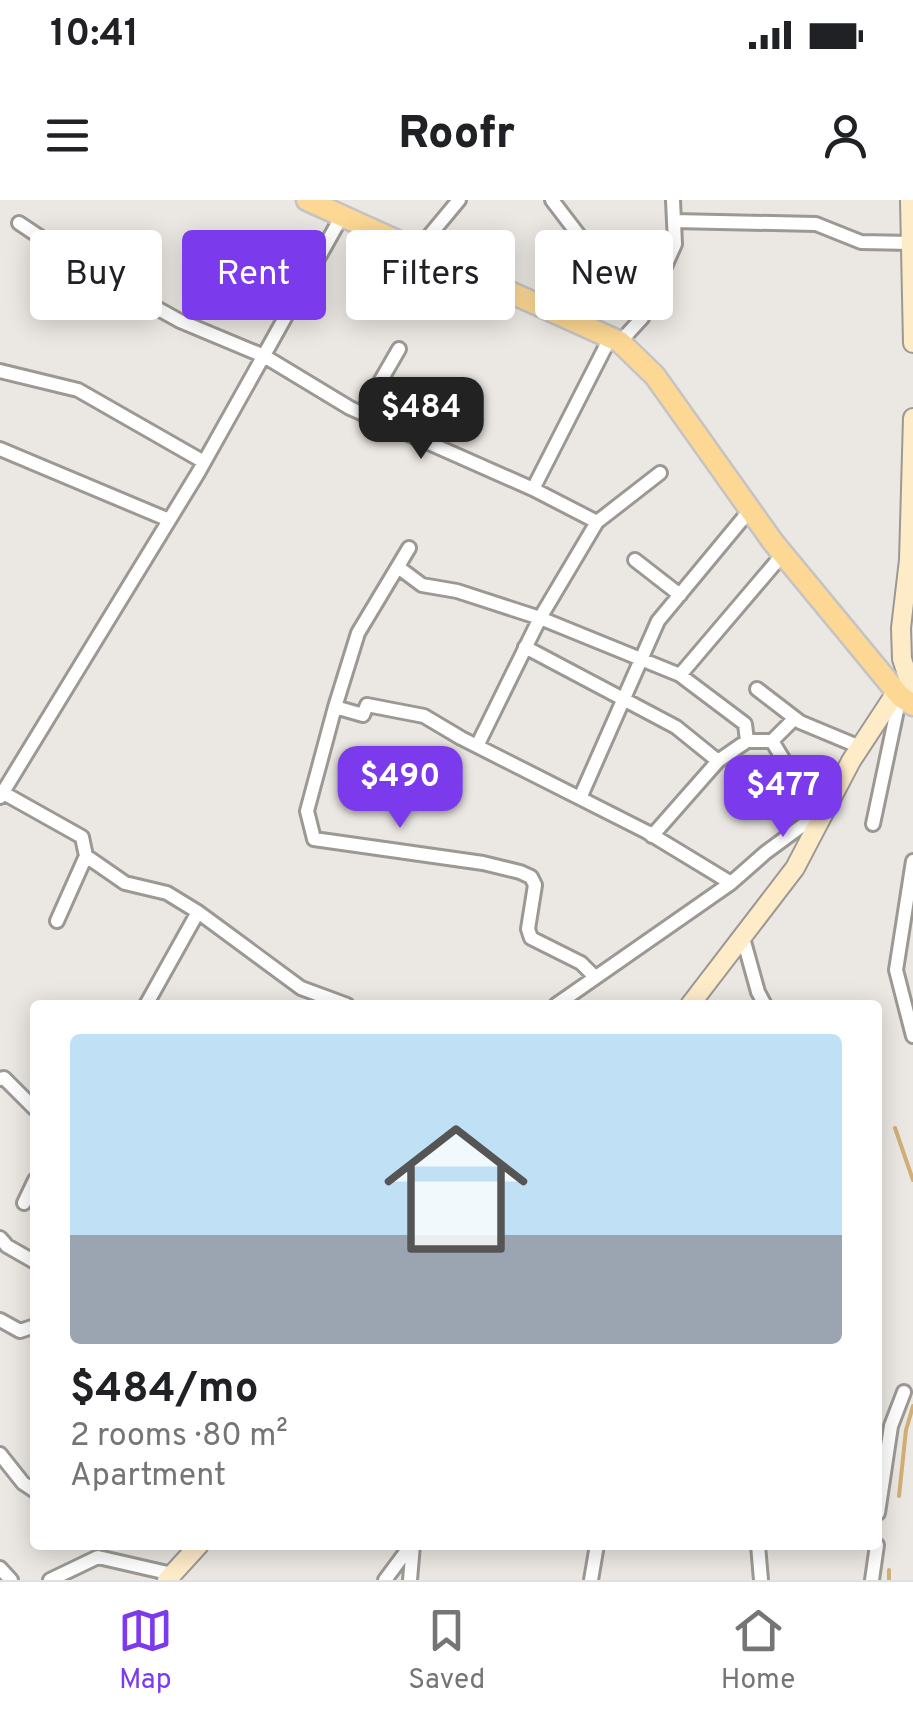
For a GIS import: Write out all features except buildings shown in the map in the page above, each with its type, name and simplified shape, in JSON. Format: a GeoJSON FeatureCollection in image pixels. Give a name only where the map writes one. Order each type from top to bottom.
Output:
{"type":"FeatureCollection","features":[{"type":"Feature","properties":{"kind":"main road"},"geometry":{"type":"LineString","coordinates":[[307,200],[378,230]]}},
{"type":"Feature","properties":{"kind":"main road"},"geometry":{"type":"LineString","coordinates":[[515,293],[615,339],[656,376],[783,554],[906,696]]}},
{"type":"Feature","properties":{"kind":"street"},"geometry":{"type":"LineString","coordinates":[[433,230],[459,200]]}},
{"type":"Feature","properties":{"kind":"street"},"geometry":{"type":"LineString","coordinates":[[552,200],[575,230]]}},
{"type":"Feature","properties":{"kind":"street"},"geometry":{"type":"LineString","coordinates":[[673,200],[673,248]]}},
{"type":"Feature","properties":{"kind":"street"},"geometry":{"type":"LineString","coordinates":[[910,200],[913,343]]}},
{"type":"Feature","properties":{"kind":"street"},"geometry":{"type":"LineString","coordinates":[[57,920],[86,856],[82,837],[1,793],[204,462],[343,214]]}},
{"type":"Feature","properties":{"kind":"street"},"geometry":{"type":"LineString","coordinates":[[674,222],[816,224],[861,242],[912,243]]}},
{"type":"Feature","properties":{"kind":"street"},"geometry":{"type":"LineString","coordinates":[[20,223],[97,275],[164,312],[264,356],[362,413],[534,488],[597,522]]}},
{"type":"Feature","properties":{"kind":"street"},"geometry":{"type":"LineString","coordinates":[[534,488],[615,339],[639,320]]}},
{"type":"Feature","properties":{"kind":"street"},"geometry":{"type":"LineString","coordinates":[[362,413],[400,348]]}},
{"type":"Feature","properties":{"kind":"street"},"geometry":{"type":"LineString","coordinates":[[0,370],[78,390],[204,462]]}},
{"type":"Feature","properties":{"kind":"street"},"geometry":{"type":"LineString","coordinates":[[873,824],[906,696],[902,628],[909,560],[913,418]]}},
{"type":"Feature","properties":{"kind":"street"},"geometry":{"type":"LineString","coordinates":[[1,453],[169,520]]}},
{"type":"Feature","properties":{"kind":"street"},"geometry":{"type":"LineString","coordinates":[[477,746],[540,618],[597,522],[660,473]]}},
{"type":"Feature","properties":{"kind":"street"},"geometry":{"type":"LineString","coordinates":[[580,798],[658,621],[750,510]]}},
{"type":"Feature","properties":{"kind":"street"},"geometry":{"type":"LineString","coordinates":[[410,548],[358,633],[306,812],[314,839],[520,872],[531,877],[536,885],[528,928],[531,938],[581,963],[595,977]]}},
{"type":"Feature","properties":{"kind":"street"},"geometry":{"type":"LineString","coordinates":[[680,675],[783,554]]}},
{"type":"Feature","properties":{"kind":"street"},"geometry":{"type":"LineString","coordinates":[[634,560],[680,595]]}},
{"type":"Feature","properties":{"kind":"street"},"geometry":{"type":"LineString","coordinates":[[398,567],[422,585],[458,591],[540,618],[680,675],[745,724],[747,741]]}},
{"type":"Feature","properties":{"kind":"street"},"geometry":{"type":"LineString","coordinates":[[525,648],[676,727],[718,761]]}},
{"type":"Feature","properties":{"kind":"street"},"geometry":{"type":"LineString","coordinates":[[756,689],[795,718],[860,748]]}},
{"type":"Feature","properties":{"kind":"street"},"geometry":{"type":"LineString","coordinates":[[694,1000],[795,868],[860,748],[906,696]]}},
{"type":"Feature","properties":{"kind":"street"},"geometry":{"type":"LineString","coordinates":[[335,707],[363,715],[367,705],[424,716],[652,836],[731,883]]}},
{"type":"Feature","properties":{"kind":"street"},"geometry":{"type":"LineString","coordinates":[[652,836],[718,761],[747,741],[772,740],[795,718]]}},
{"type":"Feature","properties":{"kind":"street"},"geometry":{"type":"LineString","coordinates":[[772,740],[794,777],[827,806]]}},
{"type":"Feature","properties":{"kind":"street"},"geometry":{"type":"LineString","coordinates":[[563,1000],[731,883],[827,806]]}},
{"type":"Feature","properties":{"kind":"street"},"geometry":{"type":"LineString","coordinates":[[86,856],[126,883],[168,893],[300,988],[333,1000]]}},
{"type":"Feature","properties":{"kind":"street"},"geometry":{"type":"LineString","coordinates":[[913,861],[896,970],[913,1036]]}},
{"type":"Feature","properties":{"kind":"street"},"geometry":{"type":"LineString","coordinates":[[149,1000],[198,912]]}},
{"type":"Feature","properties":{"kind":"street"},"geometry":{"type":"LineString","coordinates":[[743,938],[762,1000]]}},
{"type":"Feature","properties":{"kind":"street"},"geometry":{"type":"LineString","coordinates":[[896,970],[913,972]]}},
{"type":"Feature","properties":{"kind":"street"},"geometry":{"type":"LineString","coordinates":[[0,1079],[4,1078],[30,1104]]}},
{"type":"Feature","properties":{"kind":"street"},"geometry":{"type":"LineString","coordinates":[[24,1204],[30,1191]]}},
{"type":"Feature","properties":{"kind":"street"},"geometry":{"type":"LineString","coordinates":[[0,1238],[30,1259]]}},
{"type":"Feature","properties":{"kind":"street"},"geometry":{"type":"LineString","coordinates":[[0,1320],[20,1331],[30,1328]]}},
{"type":"Feature","properties":{"kind":"street"},"geometry":{"type":"LineString","coordinates":[[882,1487],[892,1426],[904,1392]]}},
{"type":"Feature","properties":{"kind":"street"},"geometry":{"type":"LineString","coordinates":[[0,1454],[30,1487]]}},
{"type":"Feature","properties":{"kind":"street"},"geometry":{"type":"LineString","coordinates":[[50,1580],[98,1557],[169,1577],[194,1550]]}},
{"type":"Feature","properties":{"kind":"street"},"geometry":{"type":"LineString","coordinates":[[386,1580],[408,1550]]}},
{"type":"Feature","properties":{"kind":"street"},"geometry":{"type":"LineString","coordinates":[[410,1580],[412,1550]]}},
{"type":"Feature","properties":{"kind":"street"},"geometry":{"type":"LineString","coordinates":[[591,1580],[596,1550]]}},
{"type":"Feature","properties":{"kind":"street"},"geometry":{"type":"LineString","coordinates":[[758,1550],[761,1580]]}},
{"type":"Feature","properties":{"kind":"street"},"geometry":{"type":"LineString","coordinates":[[872,1580],[876,1550]]}},
{"type":"Feature","properties":{"kind":"street"},"geometry":{"type":"LineString","coordinates":[[0,1568],[11,1580]]}},
{"type":"Feature","properties":{"kind":"waterway"},"geometry":{"type":"LineString","coordinates":[[895,1128],[913,1180]]}},
{"type":"Feature","properties":{"kind":"waterway"},"geometry":{"type":"LineString","coordinates":[[899,1496],[906,1430],[913,1406]]}},
{"type":"Feature","properties":{"kind":"waterway"},"geometry":{"type":"LineString","coordinates":[[889,1570],[889,1580]]}}]}
